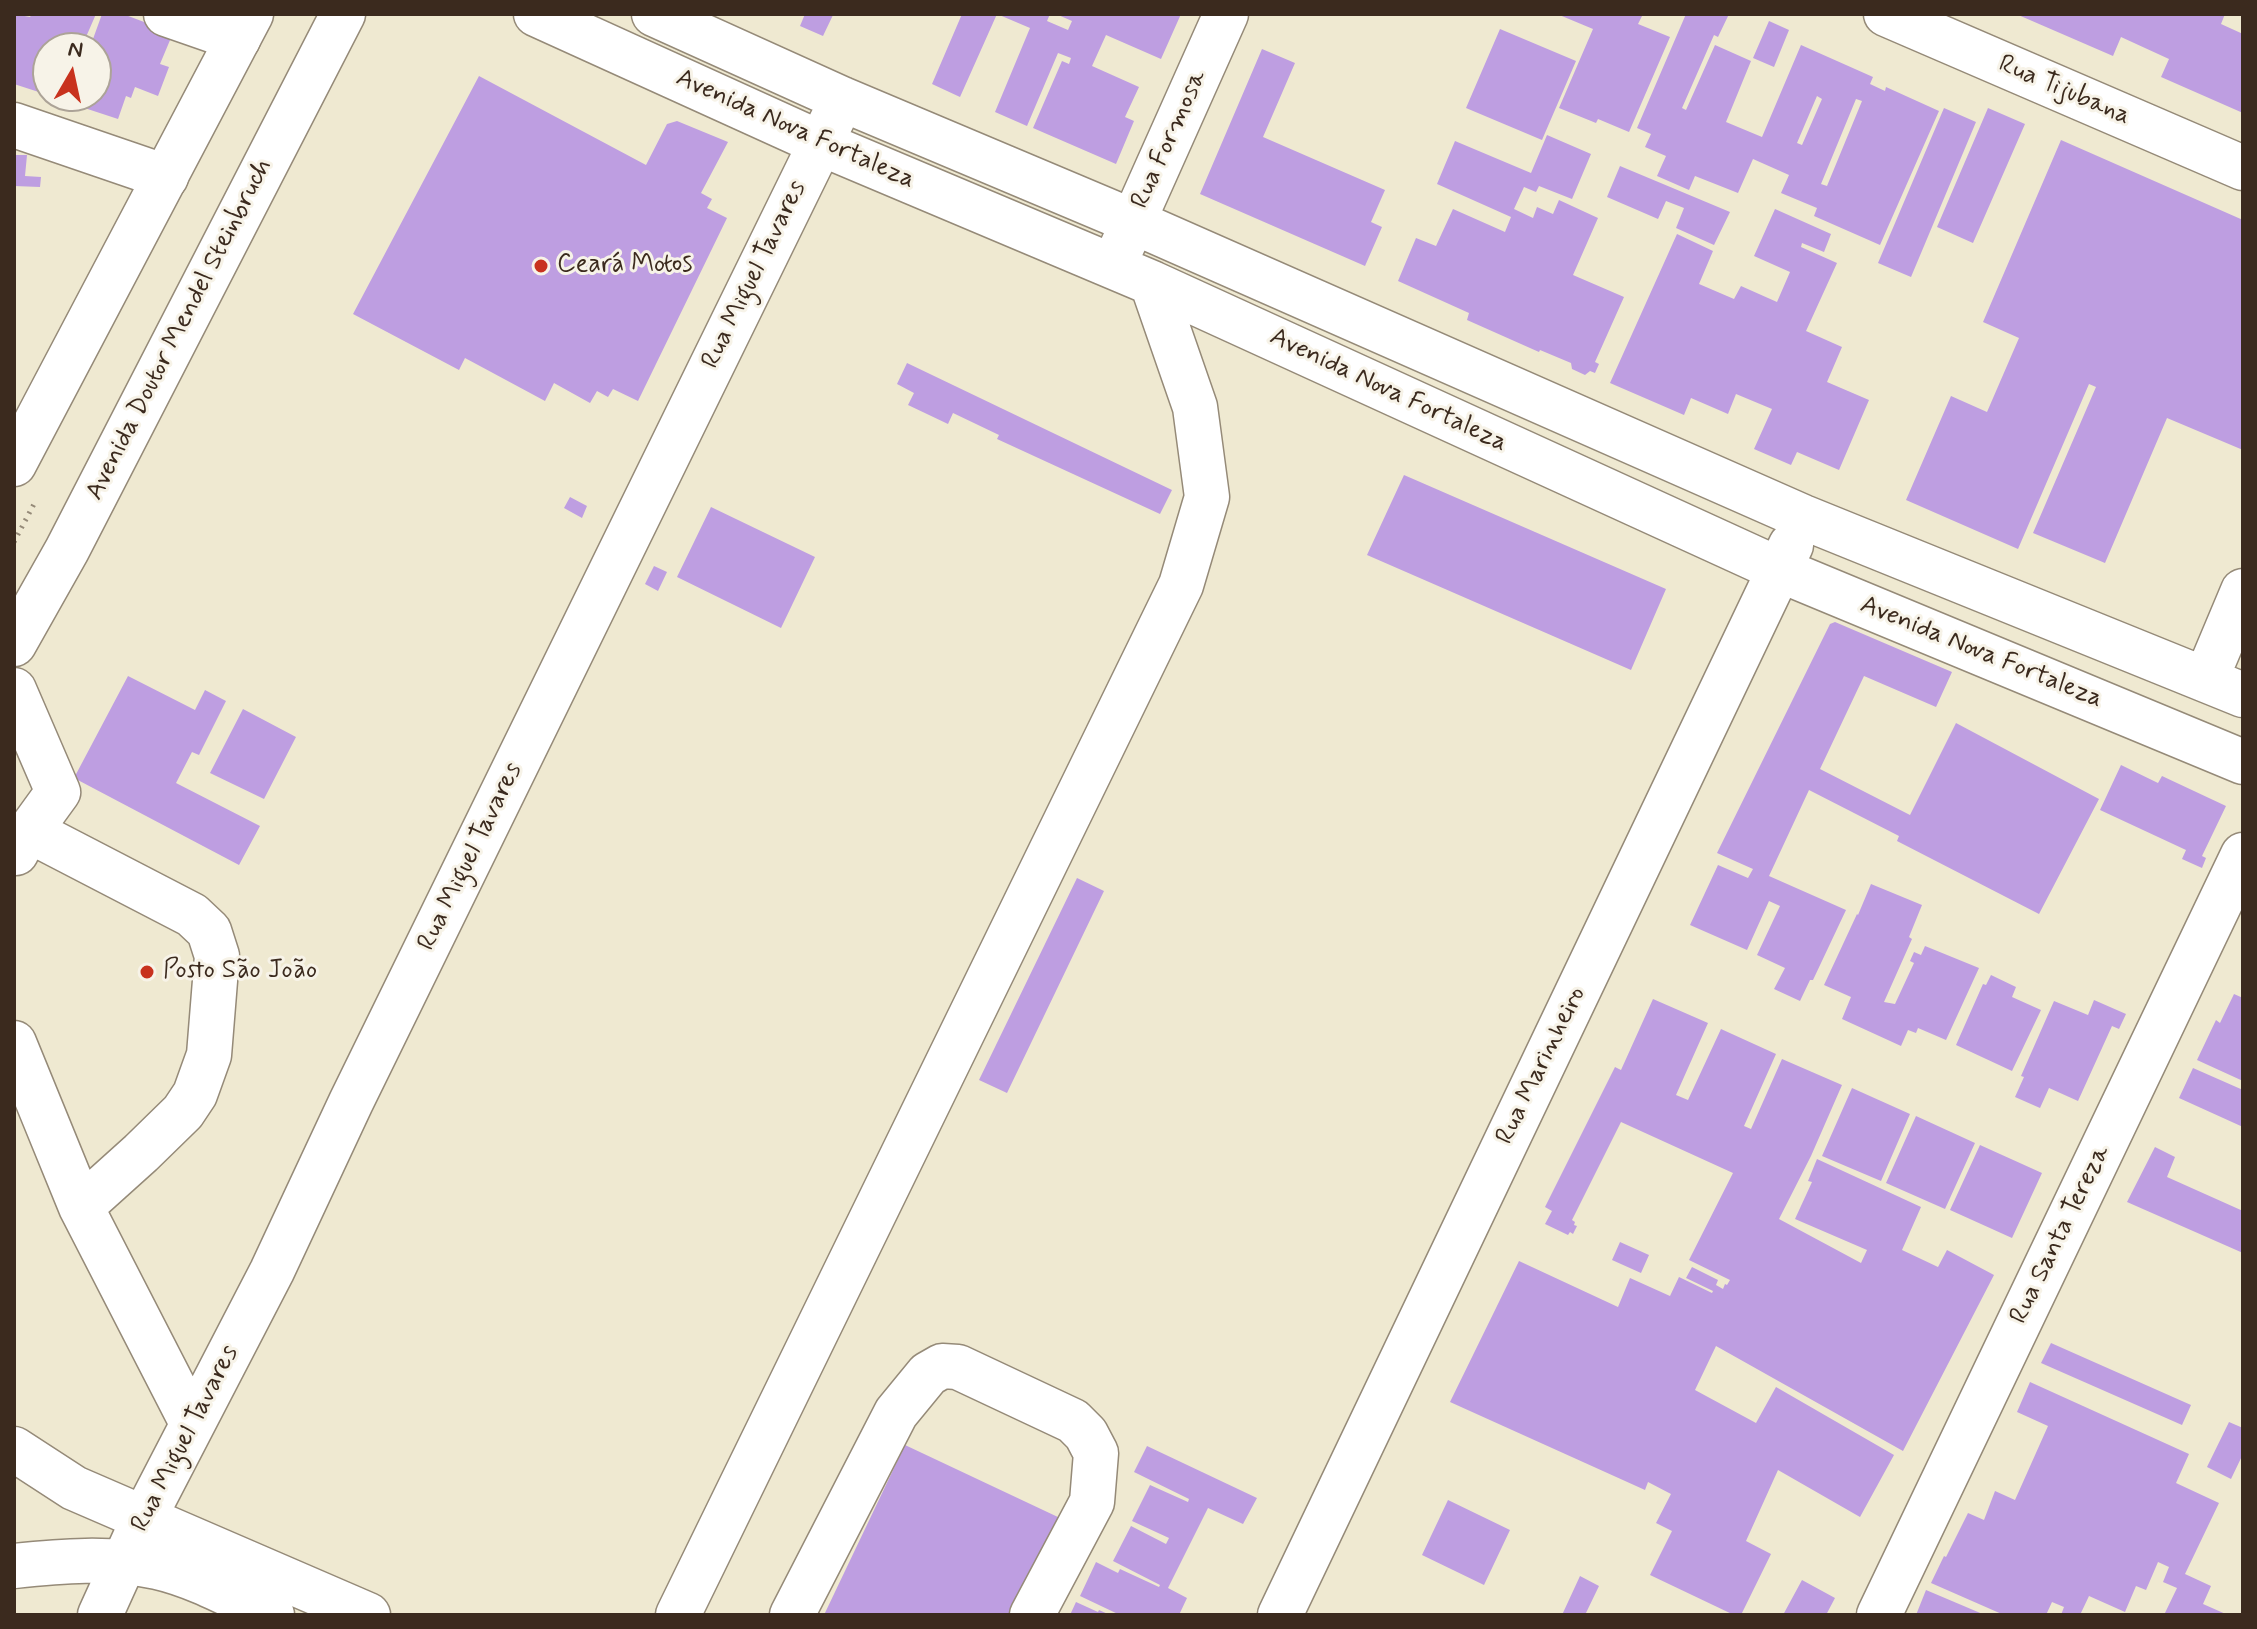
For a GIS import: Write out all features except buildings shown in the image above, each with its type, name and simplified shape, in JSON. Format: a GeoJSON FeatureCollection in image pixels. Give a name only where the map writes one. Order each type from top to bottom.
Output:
{"type":"FeatureCollection","features":[{"type":"Feature","properties":{"kind":"main road"},"geometry":{"type":"LineString","coordinates":[[18,450],[245,26],[166,14]]}},
{"type":"Feature","properties":{"kind":"main road","name":"Avenida Doutor Mendel Steinbruch"},"geometry":{"type":"LineString","coordinates":[[14,644],[67,550],[343,14]]}},
{"type":"Feature","properties":{"kind":"main road","name":"Avenida Nova Fortaleza"},"geometry":{"type":"LineString","coordinates":[[536,14],[820,143],[1133,275],[1780,570],[2243,762]]}},
{"type":"Feature","properties":{"kind":"main road","name":"Avenida Nova Fortaleza"},"geometry":{"type":"LineString","coordinates":[[654,14],[842,99],[1134,222],[1803,517],[2224,687]]}},
{"type":"Feature","properties":{"kind":"main road","name":"Rua Formosa"},"geometry":{"type":"LineString","coordinates":[[1133,275],[1134,222],[1226,14]]}},
{"type":"Feature","properties":{"kind":"main road","name":"Rua Tijubana"},"geometry":{"type":"LineString","coordinates":[[1886,14],[2243,168]]}},
{"type":"Feature","properties":{"kind":"main road","name":"Rua Miguel Tavares"},"geometry":{"type":"LineString","coordinates":[[100,1615],[144,1518],[272,1271],[351,1102],[842,99]]}},
{"type":"Feature","properties":{"kind":"main road"},"geometry":{"type":"LineString","coordinates":[[14,125],[166,177]]}},
{"type":"Feature","properties":{"kind":"main road"},"geometry":{"type":"LineString","coordinates":[[678,1615],[1181,585],[1207,497],[1195,407],[1133,275]]}},
{"type":"Feature","properties":{"kind":"main road","name":"Rua Marinheiro"},"geometry":{"type":"LineString","coordinates":[[1280,1615],[1803,517]]}},
{"type":"Feature","properties":{"kind":"main road"},"geometry":{"type":"LineString","coordinates":[[2224,687],[2243,591]]}},
{"type":"Feature","properties":{"kind":"main road"},"geometry":{"type":"LineString","coordinates":[[14,690],[58,792],[22,844],[192,915],[209,931],[217,956],[209,1055],[195,1094],[169,1126],[81,1207]]}},
{"type":"Feature","properties":{"kind":"main road","name":"Rua Santa Tereza"},"geometry":{"type":"LineString","coordinates":[[1879,1615],[2243,855]]}},
{"type":"Feature","properties":{"kind":"main road"},"geometry":{"type":"LineString","coordinates":[[14,1043],[81,1207],[192,1423]]}},
{"type":"Feature","properties":{"kind":"main road"},"geometry":{"type":"LineString","coordinates":[[792,1615],[896,1413],[928,1374],[942,1366],[958,1367],[1073,1421],[1086,1434],[1096,1453],[1092,1502],[1032,1615]]}},
{"type":"Feature","properties":{"kind":"main road"},"geometry":{"type":"LineString","coordinates":[[14,1449],[74,1488],[368,1615]]}},
{"type":"Feature","properties":{"kind":"main road"},"geometry":{"type":"LineString","coordinates":[[14,1566],[76,1560],[158,1567],[272,1615]]}},
{"type":"Feature","properties":{"kind":"place","name":"Ceará Motos"},"geometry":{"type":"Point","coordinates":[541,266]}},
{"type":"Feature","properties":{"kind":"place","name":"Posto São João"},"geometry":{"type":"Point","coordinates":[147,972]}}]}
